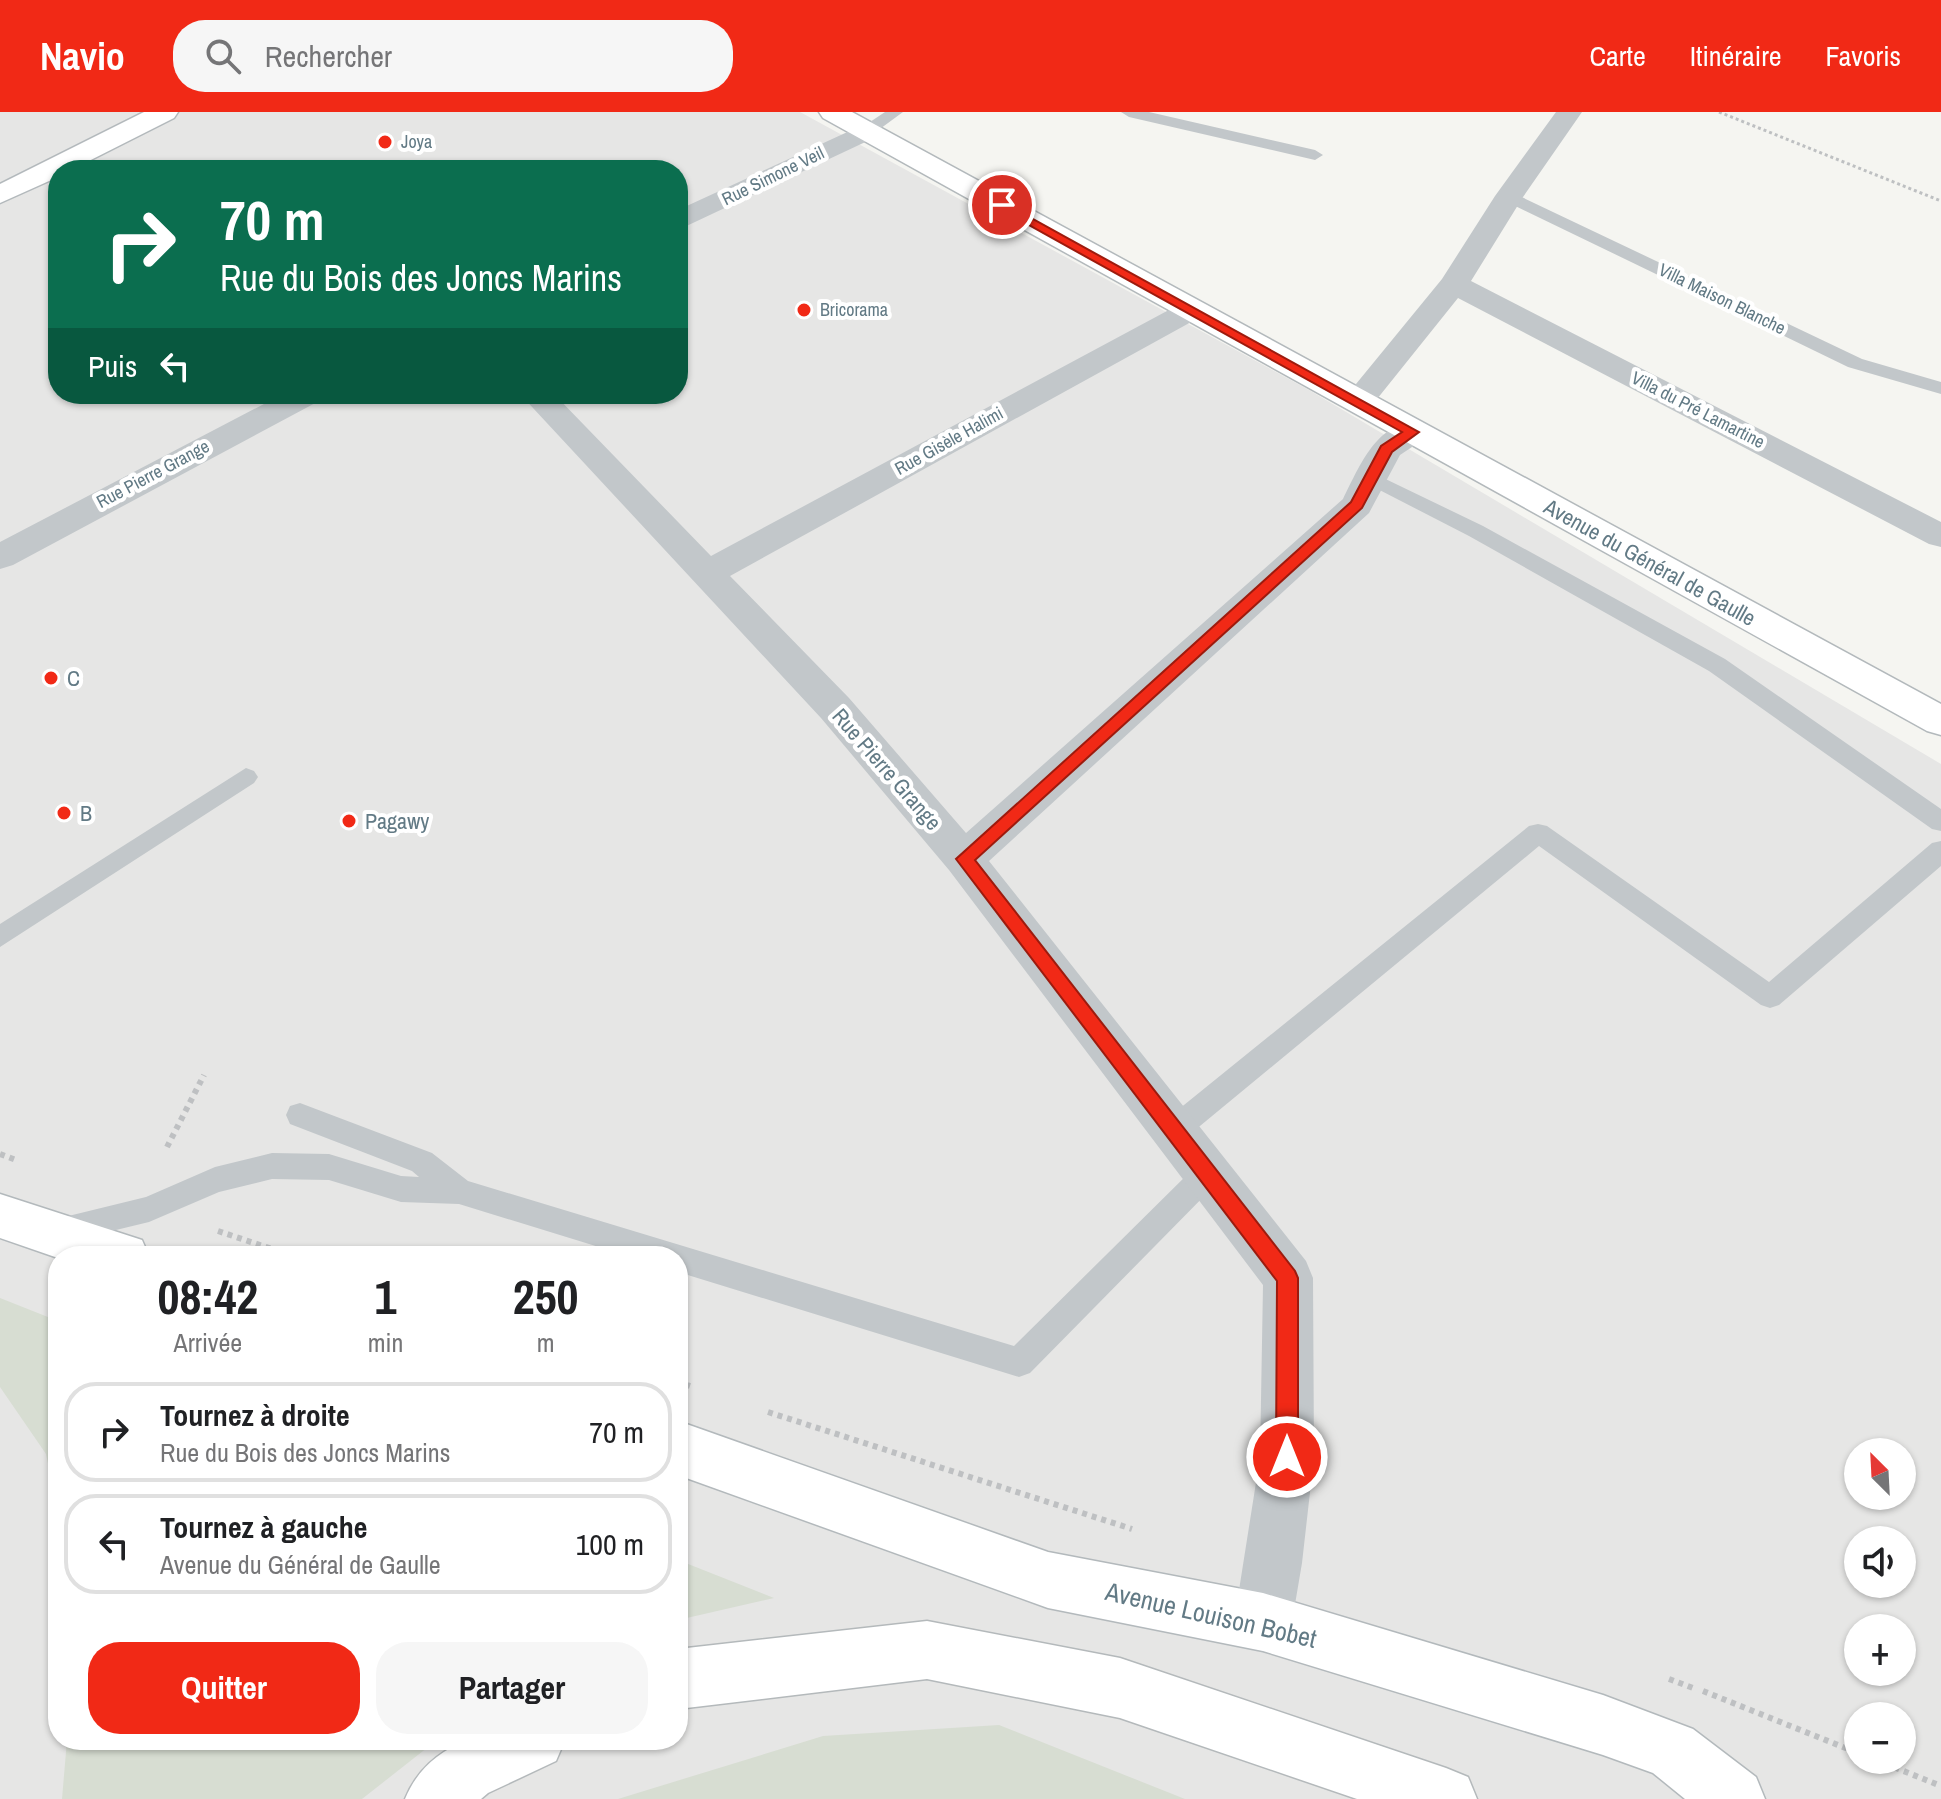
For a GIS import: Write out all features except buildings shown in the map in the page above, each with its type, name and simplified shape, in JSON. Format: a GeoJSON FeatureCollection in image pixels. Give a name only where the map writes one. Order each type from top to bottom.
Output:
{"type":"FeatureCollection","features":[{"type":"Feature","properties":{"kind":"main road"},"geometry":{"type":"LineString","coordinates":[[0,174],[125,112]]}},
{"type":"Feature","properties":{"kind":"main road"},"geometry":{"type":"LineString","coordinates":[[70,160],[165,112]]}},
{"type":"Feature","properties":{"kind":"main road","name":"Avenue du Général de Gaulle"},"geometry":{"type":"LineString","coordinates":[[832,112],[1941,721]]}},
{"type":"Feature","properties":{"kind":"main road"},"geometry":{"type":"LineString","coordinates":[[0,195],[48,171]]}},
{"type":"Feature","properties":{"kind":"main road"},"geometry":{"type":"LineString","coordinates":[[0,1216],[93,1246]]}},
{"type":"Feature","properties":{"kind":"main road","name":"Avenue Louison Bobet"},"geometry":{"type":"LineString","coordinates":[[688,1452],[1048,1580],[1263,1622],[1603,1725],[1672,1750],[1734,1799]]}},
{"type":"Feature","properties":{"kind":"main road"},"geometry":{"type":"LineString","coordinates":[[688,1678],[927,1650],[1120,1688],[1446,1799]]}},
{"type":"Feature","properties":{"kind":"main road"},"geometry":{"type":"LineString","coordinates":[[436,1799],[466,1771],[513,1750]]}},
{"type":"Feature","properties":{"kind":"street"},"geometry":{"type":"LineString","coordinates":[[1358,402],[1454,284],[1564,113]]}},
{"type":"Feature","properties":{"kind":"street","name":"Rue Simone Veil"},"geometry":{"type":"LineString","coordinates":[[688,216],[867,131]]}},
{"type":"Feature","properties":{"kind":"street","name":"Villa du Pré Lamartine"},"geometry":{"type":"LineString","coordinates":[[1454,284],[1941,536]]}},
{"type":"Feature","properties":{"kind":"street","name":"Rue Gisèle Halimi"},"geometry":{"type":"LineString","coordinates":[[708,573],[1191,310]]}},
{"type":"Feature","properties":{"kind":"street","name":"Rue Pierre Grange"},"geometry":{"type":"LineString","coordinates":[[0,557],[289,404]]}},
{"type":"Feature","properties":{"kind":"street","name":"Rue Pierre Grange"},"geometry":{"type":"LineString","coordinates":[[546,404],[835,708],[964,859],[1288,1278],[1287,1457],[1263,1622]]}},
{"type":"Feature","properties":{"kind":"street"},"geometry":{"type":"LineString","coordinates":[[964,859],[1357,505],[1386,449],[1412,432]]}},
{"type":"Feature","properties":{"kind":"lane"},"geometry":{"type":"LineString","coordinates":[[867,131],[895,112]]}},
{"type":"Feature","properties":{"kind":"lane"},"geometry":{"type":"LineString","coordinates":[[1129,112],[1315,155]]}},
{"type":"Feature","properties":{"kind":"lane","name":"Villa Maison Blanche"},"geometry":{"type":"LineString","coordinates":[[1509,196],[1855,363],[1941,388]]}},
{"type":"Feature","properties":{"kind":"lane"},"geometry":{"type":"LineString","coordinates":[[1371,478],[1476,531],[1717,665],[1941,822]]}},
{"type":"Feature","properties":{"kind":"lane"},"geometry":{"type":"LineString","coordinates":[[0,937],[246,777]]}},
{"type":"Feature","properties":{"kind":"lane"},"geometry":{"type":"LineString","coordinates":[[1173,1131],[1538,833],[1770,997],[1936,863]]}},
{"type":"Feature","properties":{"kind":"lane"},"geometry":{"type":"LineString","coordinates":[[300,1115],[422,1162],[459,1191]]}},
{"type":"Feature","properties":{"kind":"lane"},"geometry":{"type":"LineString","coordinates":[[50,1232],[149,1209],[215,1180],[272,1166],[329,1167],[401,1189],[459,1191],[639,1246]]}},
{"type":"Feature","properties":{"kind":"lane"},"geometry":{"type":"LineString","coordinates":[[688,1261],[1019,1362],[1207,1174]]}},
{"type":"Feature","properties":{"kind":"path"},"geometry":{"type":"LineString","coordinates":[[1719,112],[1941,201]]}},
{"type":"Feature","properties":{"kind":"path"},"geometry":{"type":"LineString","coordinates":[[167,1147],[204,1075]]}},
{"type":"Feature","properties":{"kind":"path"},"geometry":{"type":"LineString","coordinates":[[1911,1774],[1941,1786]]}},
{"type":"Feature","properties":{"kind":"shaded area"},"geometry":{"type":"Polygon","coordinates":[[[0,112],[800,112],[1309,390],[1941,764],[1941,1799],[0,1799],[0,112]]]}},
{"type":"Feature","properties":{"kind":"shaded area"},"geometry":{"type":"Polygon","coordinates":[[[0,1298],[48,1317],[48,1464],[46,1454],[0,1387],[0,1298]]]}},
{"type":"Feature","properties":{"kind":"shaded area"},"geometry":{"type":"Polygon","coordinates":[[[688,1564],[774,1598],[688,1618],[688,1564]]]}},
{"type":"Feature","properties":{"kind":"shaded area"},"geometry":{"type":"Polygon","coordinates":[[[999,1725],[1185,1799],[618,1799],[823,1736],[999,1725]]]}},
{"type":"Feature","properties":{"kind":"shaded area"},"geometry":{"type":"Polygon","coordinates":[[[66,1750],[424,1750],[362,1799],[62,1799],[66,1750]]]}},
{"type":"Feature","properties":{"kind":"place","name":"Joya"},"geometry":{"type":"Point","coordinates":[385,142]}},
{"type":"Feature","properties":{"kind":"place","name":"Bricorama"},"geometry":{"type":"Point","coordinates":[804,310]}},
{"type":"Feature","properties":{"kind":"place","name":"C"},"geometry":{"type":"Point","coordinates":[51,678]}},
{"type":"Feature","properties":{"kind":"place","name":"B"},"geometry":{"type":"Point","coordinates":[64,813]}},
{"type":"Feature","properties":{"kind":"place","name":"Pagawy"},"geometry":{"type":"Point","coordinates":[349,821]}},
{"type":"Feature","properties":{"kind":"route"},"geometry":{"type":"LineString","coordinates":[[1002,205],[1412,432],[1386,449],[1357,505],[964,859],[1288,1278],[1287,1457]]}}]}
